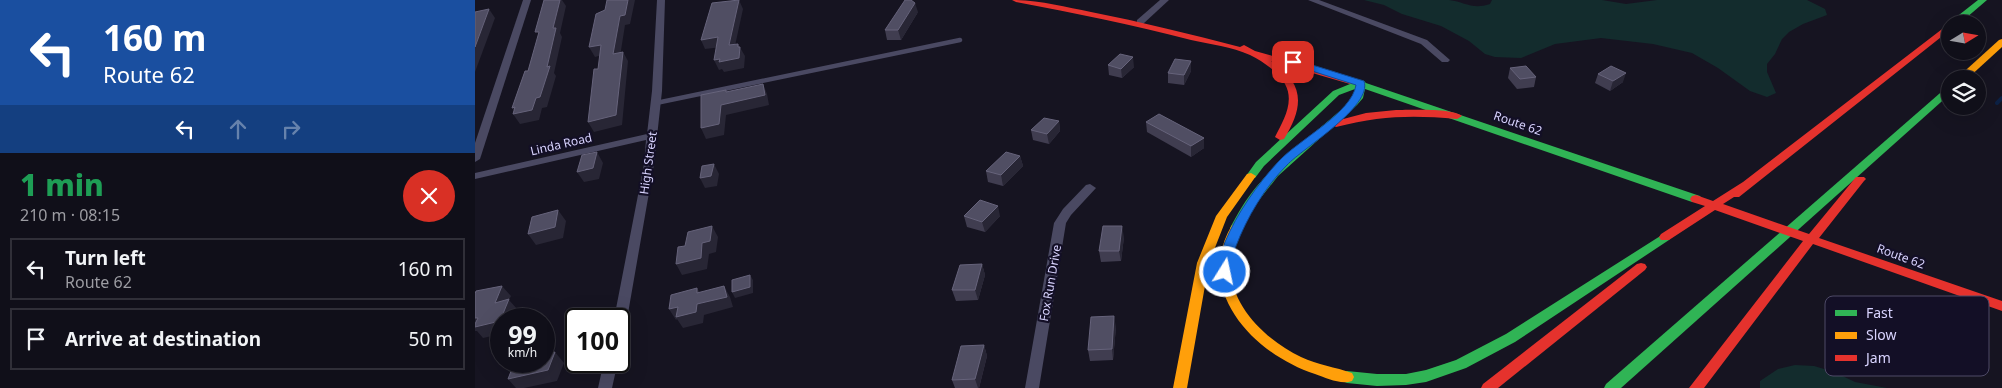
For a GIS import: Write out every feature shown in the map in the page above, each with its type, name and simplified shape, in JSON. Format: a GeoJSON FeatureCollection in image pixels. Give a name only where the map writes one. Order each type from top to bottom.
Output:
{"type":"FeatureCollection","features":[{"type":"Feature","properties":{"kind":"main road","name":"Route 62"},"geometry":{"type":"LineString","coordinates":[[1015,0],[1140,22],[1243,48],[1361,83],[1974,296]]}},
{"type":"Feature","properties":{"kind":"main road"},"geometry":{"type":"LineString","coordinates":[[1964,15],[1983,0]]}},
{"type":"Feature","properties":{"kind":"main road"},"geometry":{"type":"LineString","coordinates":[[1488,388],[1941,33]]}},
{"type":"Feature","properties":{"kind":"main road"},"geometry":{"type":"LineString","coordinates":[[1971,70],[2002,42]]}},
{"type":"Feature","properties":{"kind":"main road"},"geometry":{"type":"LineString","coordinates":[[1180,388],[1196,296],[1209,245],[1222,216],[1291,119],[1295,99],[1290,83],[1281,71],[1243,48]]}},
{"type":"Feature","properties":{"kind":"main road"},"geometry":{"type":"LineString","coordinates":[[1260,164],[1336,93],[1361,83],[1360,92],[1354,103],[1327,128],[1283,162],[1251,202],[1231,242],[1226,260],[1225,278],[1231,300],[1241,318],[1273,347],[1302,364],[1325,372],[1363,379],[1394,381],[1418,378],[1451,368],[1489,352],[1745,185]]}},
{"type":"Feature","properties":{"kind":"main road"},"geometry":{"type":"LineString","coordinates":[[1611,388],[1941,97]]}},
{"type":"Feature","properties":{"kind":"main road"},"geometry":{"type":"LineString","coordinates":[[1327,128],[1356,117],[1383,112],[1421,112],[1457,116]]}},
{"type":"Feature","properties":{"kind":"main road"},"geometry":{"type":"LineString","coordinates":[[1696,388],[1791,264],[1897,134]]}},
{"type":"Feature","properties":{"kind":"main road","name":"Route 62"},"geometry":{"type":"LineString","coordinates":[[1989,301],[2002,306]]}},
{"type":"Feature","properties":{"kind":"street"},"geometry":{"type":"LineString","coordinates":[[475,159],[527,0]]}},
{"type":"Feature","properties":{"kind":"street","name":"High Street"},"geometry":{"type":"LineString","coordinates":[[622,308],[644,196],[652,136],[656,103],[661,0]]}},
{"type":"Feature","properties":{"kind":"street"},"geometry":{"type":"LineString","coordinates":[[1140,22],[1165,0]]}},
{"type":"Feature","properties":{"kind":"street"},"geometry":{"type":"LineString","coordinates":[[1312,0],[1424,42],[1445,60]]}},
{"type":"Feature","properties":{"kind":"street","name":"Linda Road"},"geometry":{"type":"LineString","coordinates":[[475,176],[652,136]]}},
{"type":"Feature","properties":{"kind":"street","name":"Fox Run Drive"},"geometry":{"type":"LineString","coordinates":[[1032,388],[1061,224],[1067,212],[1090,188]]}},
{"type":"Feature","properties":{"kind":"street"},"geometry":{"type":"LineString","coordinates":[[605,388],[608,373]]}},
{"type":"Feature","properties":{"kind":"lane"},"geometry":{"type":"LineString","coordinates":[[656,103],[960,40]]}},
{"type":"Feature","properties":{"kind":"green space"},"geometry":{"type":"Polygon","coordinates":[[[1364,0],[1449,0],[1469,5],[1484,6],[1490,4],[1492,0],[1602,0],[1626,4],[1657,0],[1807,0],[1825,9],[1827,15],[1803,24],[1789,32],[1782,39],[1775,54],[1767,64],[1767,72],[1776,93],[1767,97],[1750,91],[1718,68],[1692,53],[1653,44],[1601,38],[1555,44],[1521,58],[1495,57],[1485,54],[1469,41],[1441,26],[1402,14],[1384,5],[1364,0]]]}},
{"type":"Feature","properties":{"kind":"green space"},"geometry":{"type":"Polygon","coordinates":[[[1795,365],[1814,366],[1825,369],[1825,376],[1842,376],[1855,382],[1887,388],[1760,388],[1760,381],[1778,369],[1795,365]]]}},
{"type":"Feature","properties":{"kind":"building"},"geometry":{"type":"Polygon","coordinates":[[[544,0],[560,0],[553,28],[556,28],[547,67],[550,66],[540,97],[536,98],[532,110],[513,114],[515,107],[512,108],[525,71],[528,71],[539,32],[535,32],[544,0]]]}},
{"type":"Feature","properties":{"kind":"building"},"geometry":{"type":"Polygon","coordinates":[[[607,0],[628,0],[625,15],[620,16],[613,54],[623,52],[616,115],[588,122],[594,69],[598,69],[601,45],[589,47],[596,14],[605,10],[607,0]]]}},
{"type":"Feature","properties":{"kind":"building"},"geometry":{"type":"Polygon","coordinates":[[[739,0],[729,45],[738,44],[738,47],[740,47],[739,58],[719,62],[720,59],[714,60],[718,37],[701,40],[712,3],[739,0]]]}},
{"type":"Feature","properties":{"kind":"building"},"geometry":{"type":"Polygon","coordinates":[[[905,0],[911,0],[915,3],[898,30],[885,30],[905,0]]]}},
{"type":"Feature","properties":{"kind":"building"},"geometry":{"type":"Polygon","coordinates":[[[489,9],[475,47],[475,12],[489,9]]]}},
{"type":"Feature","properties":{"kind":"building"},"geometry":{"type":"Polygon","coordinates":[[[1120,54],[1133,57],[1121,69],[1108,65],[1120,54]]]}},
{"type":"Feature","properties":{"kind":"building"},"geometry":{"type":"Polygon","coordinates":[[[1175,59],[1191,61],[1184,75],[1168,73],[1175,59]]]}},
{"type":"Feature","properties":{"kind":"building"},"geometry":{"type":"Polygon","coordinates":[[[1526,66],[1536,77],[1520,79],[1510,68],[1526,66]]]}},
{"type":"Feature","properties":{"kind":"building"},"geometry":{"type":"Polygon","coordinates":[[[1611,66],[1626,73],[1613,81],[1598,74],[1611,66]]]}},
{"type":"Feature","properties":{"kind":"building"},"geometry":{"type":"Polygon","coordinates":[[[763,84],[765,95],[721,105],[719,124],[701,128],[701,95],[763,84]]]}},
{"type":"Feature","properties":{"kind":"building"},"geometry":{"type":"Polygon","coordinates":[[[1159,114],[1204,138],[1191,146],[1146,122],[1159,114]]]}},
{"type":"Feature","properties":{"kind":"building"},"geometry":{"type":"Polygon","coordinates":[[[1044,118],[1059,121],[1047,134],[1031,130],[1044,118]]]}},
{"type":"Feature","properties":{"kind":"building"},"geometry":{"type":"Polygon","coordinates":[[[597,152],[593,168],[577,172],[582,155],[597,152]]]}},
{"type":"Feature","properties":{"kind":"building"},"geometry":{"type":"Polygon","coordinates":[[[1006,152],[1020,156],[1001,175],[986,171],[1006,152]]]}},
{"type":"Feature","properties":{"kind":"building"},"geometry":{"type":"Polygon","coordinates":[[[714,164],[711,176],[700,178],[702,166],[714,164]]]}},
{"type":"Feature","properties":{"kind":"building"},"geometry":{"type":"Polygon","coordinates":[[[980,200],[998,206],[982,222],[964,216],[980,200]]]}},
{"type":"Feature","properties":{"kind":"building"},"geometry":{"type":"Polygon","coordinates":[[[558,210],[555,227],[528,234],[532,217],[558,210]]]}},
{"type":"Feature","properties":{"kind":"building"},"geometry":{"type":"Polygon","coordinates":[[[712,226],[710,241],[702,243],[701,258],[676,264],[678,247],[685,246],[688,232],[712,226]]]}},
{"type":"Feature","properties":{"kind":"building"},"geometry":{"type":"Polygon","coordinates":[[[1103,226],[1122,226],[1119,251],[1099,251],[1103,226]]]}},
{"type":"Feature","properties":{"kind":"building"},"geometry":{"type":"Polygon","coordinates":[[[982,264],[975,290],[952,290],[960,265],[982,264]]]}},
{"type":"Feature","properties":{"kind":"building"},"geometry":{"type":"Polygon","coordinates":[[[750,275],[750,287],[732,292],[732,280],[750,275]]]}},
{"type":"Feature","properties":{"kind":"building"},"geometry":{"type":"Polygon","coordinates":[[[502,286],[495,303],[509,299],[505,308],[490,308],[490,323],[475,327],[478,318],[475,318],[476,291],[502,286]]]}},
{"type":"Feature","properties":{"kind":"building"},"geometry":{"type":"Polygon","coordinates":[[[724,286],[727,297],[697,304],[696,312],[676,317],[678,307],[669,309],[671,295],[697,288],[697,293],[724,286]]]}},
{"type":"Feature","properties":{"kind":"building"},"geometry":{"type":"Polygon","coordinates":[[[1114,316],[1112,349],[1088,350],[1091,317],[1114,316]]]}},
{"type":"Feature","properties":{"kind":"building"},"geometry":{"type":"Polygon","coordinates":[[[984,345],[975,379],[952,380],[961,346],[984,345]]]}},
{"type":"Feature","properties":{"kind":"building"},"geometry":{"type":"Polygon","coordinates":[[[510,373],[535,373],[508,379],[510,373]]]}},
{"type":"Feature","properties":{"kind":"waterway"},"geometry":{"type":"LineString","coordinates":[[1997,103],[2002,98]]}},
{"type":"Feature","properties":{"kind":"traffic: fast"},"geometry":{"type":"LineString","coordinates":[[1964,15],[1983,0]]}},
{"type":"Feature","properties":{"kind":"traffic: fast"},"geometry":{"type":"LineString","coordinates":[[1350,81],[1696,199]]}},
{"type":"Feature","properties":{"kind":"traffic: fast"},"geometry":{"type":"LineString","coordinates":[[1236,228],[1247,207],[1274,174],[1354,103],[1358,98],[1361,83],[1336,93],[1260,164],[1251,176]]}},
{"type":"Feature","properties":{"kind":"traffic: fast"},"geometry":{"type":"LineString","coordinates":[[1611,388],[1941,97]]}},
{"type":"Feature","properties":{"kind":"traffic: fast"},"geometry":{"type":"LineString","coordinates":[[1347,377],[1406,380],[1444,371],[1461,364],[1495,348],[1665,237]]}},
{"type":"Feature","properties":{"kind":"traffic: slow"},"geometry":{"type":"LineString","coordinates":[[1971,70],[2002,42]]}},
{"type":"Feature","properties":{"kind":"traffic: slow"},"geometry":{"type":"LineString","coordinates":[[1180,388],[1203,263],[1222,216],[1251,176]]}},
{"type":"Feature","properties":{"kind":"traffic: slow"},"geometry":{"type":"LineString","coordinates":[[1236,228],[1226,255],[1225,275],[1230,293],[1243,317],[1254,331],[1267,342],[1296,361],[1312,368],[1347,377]]}},
{"type":"Feature","properties":{"kind":"traffic: jam"},"geometry":{"type":"LineString","coordinates":[[1016,0],[1184,35],[1350,81]]}},
{"type":"Feature","properties":{"kind":"traffic: jam"},"geometry":{"type":"LineString","coordinates":[[1735,194],[1941,33]]}},
{"type":"Feature","properties":{"kind":"traffic: jam"},"geometry":{"type":"LineString","coordinates":[[1244,48],[1272,65],[1290,83],[1294,93],[1293,106],[1289,120],[1280,137]]}},
{"type":"Feature","properties":{"kind":"traffic: jam"},"geometry":{"type":"LineString","coordinates":[[1336,124],[1366,116],[1396,113],[1457,116]]}},
{"type":"Feature","properties":{"kind":"traffic: jam"},"geometry":{"type":"LineString","coordinates":[[1696,388],[1791,264],[1860,179]]}},
{"type":"Feature","properties":{"kind":"traffic: jam"},"geometry":{"type":"LineString","coordinates":[[1665,237],[1745,185]]}},
{"type":"Feature","properties":{"kind":"traffic: jam"},"geometry":{"type":"LineString","coordinates":[[1696,199],[1973,296]]}},
{"type":"Feature","properties":{"kind":"traffic: jam"},"geometry":{"type":"LineString","coordinates":[[1488,388],[1641,267]]}},
{"type":"Feature","properties":{"kind":"traffic: jam"},"geometry":{"type":"LineString","coordinates":[[1989,301],[2002,306]]}},
{"type":"Feature","properties":{"kind":"route"},"geometry":{"type":"LineString","coordinates":[[1225,272],[1227,252],[1251,202],[1283,162],[1327,128],[1354,103],[1360,92],[1361,83],[1293,62]]}}]}
